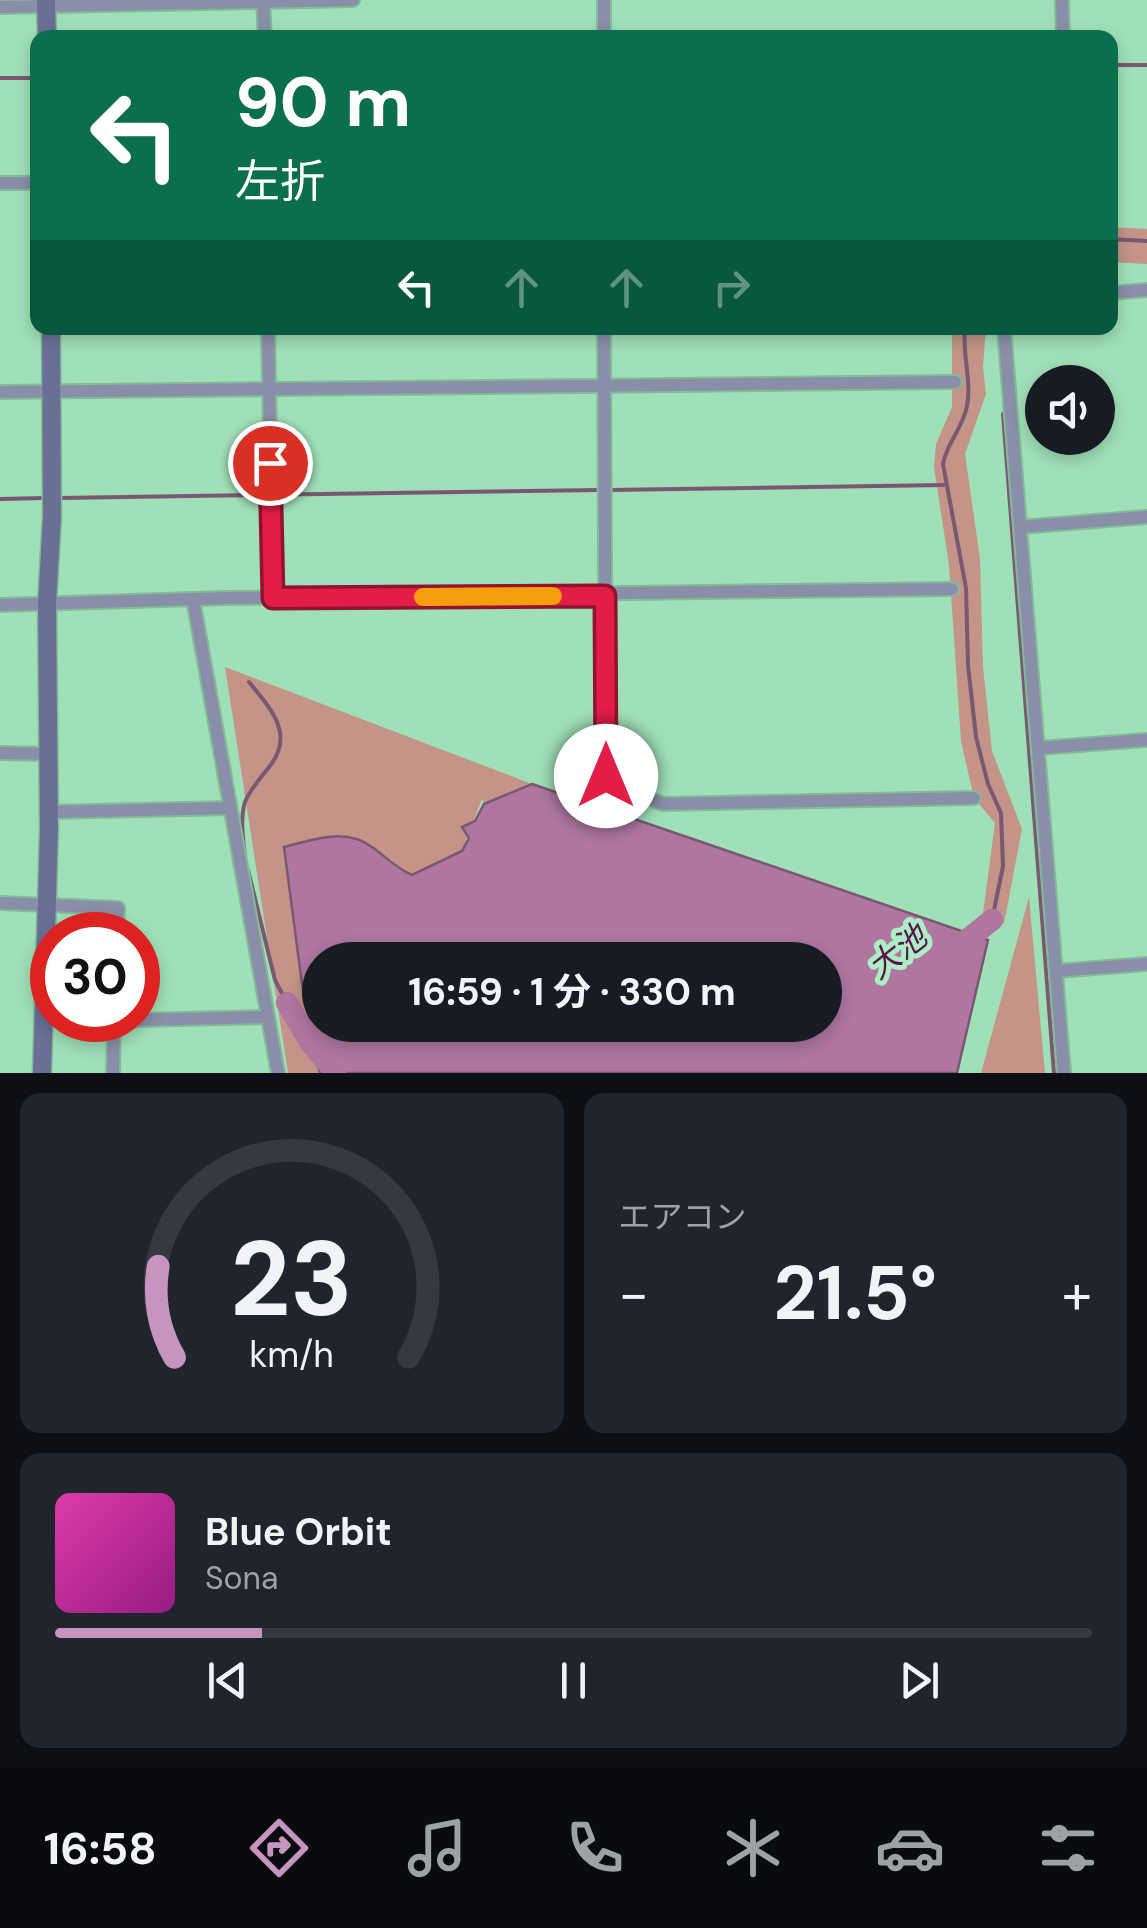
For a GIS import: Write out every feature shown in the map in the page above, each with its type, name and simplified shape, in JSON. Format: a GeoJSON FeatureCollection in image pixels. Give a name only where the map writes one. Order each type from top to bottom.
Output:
{"type":"FeatureCollection","features":[{"type":"Feature","properties":{"kind":"street"},"geometry":{"type":"LineString","coordinates":[[0,7],[46,3],[353,0]]}},
{"type":"Feature","properties":{"kind":"street"},"geometry":{"type":"LineString","coordinates":[[604,0],[604,30]]}},
{"type":"Feature","properties":{"kind":"street"},"geometry":{"type":"LineString","coordinates":[[1062,0],[1063,30]]}},
{"type":"Feature","properties":{"kind":"street"},"geometry":{"type":"LineString","coordinates":[[264,1],[265,30]]}},
{"type":"Feature","properties":{"kind":"street"},"geometry":{"type":"LineString","coordinates":[[46,3],[47,30]]}},
{"type":"Feature","properties":{"kind":"street"},"geometry":{"type":"LineString","coordinates":[[0,183],[30,183]]}},
{"type":"Feature","properties":{"kind":"street"},"geometry":{"type":"LineString","coordinates":[[1118,292],[1147,290]]}},
{"type":"Feature","properties":{"kind":"street"},"geometry":{"type":"LineString","coordinates":[[42,1073],[49,754],[51,335]]}},
{"type":"Feature","properties":{"kind":"street"},"geometry":{"type":"LineString","coordinates":[[268,335],[273,598]]}},
{"type":"Feature","properties":{"kind":"street"},"geometry":{"type":"LineString","coordinates":[[604,335],[606,776],[615,786],[663,804],[974,798]]}},
{"type":"Feature","properties":{"kind":"street"},"geometry":{"type":"LineString","coordinates":[[1005,335],[1064,1073]]}},
{"type":"Feature","properties":{"kind":"street"},"geometry":{"type":"LineString","coordinates":[[0,392],[955,382]]}},
{"type":"Feature","properties":{"kind":"street"},"geometry":{"type":"LineString","coordinates":[[1020,527],[1147,517]]}},
{"type":"Feature","properties":{"kind":"street"},"geometry":{"type":"LineString","coordinates":[[0,605],[952,589]]}},
{"type":"Feature","properties":{"kind":"street"},"geometry":{"type":"LineString","coordinates":[[194,599],[278,1073]]}},
{"type":"Feature","properties":{"kind":"street"},"geometry":{"type":"LineString","coordinates":[[1038,748],[1147,740]]}},
{"type":"Feature","properties":{"kind":"street"},"geometry":{"type":"LineString","coordinates":[[0,754],[49,754]]}},
{"type":"Feature","properties":{"kind":"street"},"geometry":{"type":"LineString","coordinates":[[48,812],[230,808]]}},
{"type":"Feature","properties":{"kind":"street"},"geometry":{"type":"LineString","coordinates":[[0,903],[118,908],[118,912]]}},
{"type":"Feature","properties":{"kind":"street"},"geometry":{"type":"LineString","coordinates":[[1056,971],[1147,964]]}},
{"type":"Feature","properties":{"kind":"street"},"geometry":{"type":"LineString","coordinates":[[160,1019],[267,1017]]}},
{"type":"Feature","properties":{"kind":"street"},"geometry":{"type":"LineString","coordinates":[[113,1073],[114,1042]]}},
{"type":"Feature","properties":{"kind":"shaded area"},"geometry":{"type":"Polygon","coordinates":[[[1118,227],[1147,229],[1147,264],[1118,262],[1118,227]]]}},
{"type":"Feature","properties":{"kind":"shaded area"},"geometry":{"type":"Polygon","coordinates":[[[952,335],[985,335],[986,394],[965,454],[980,559],[983,667],[992,751],[1022,829],[1004,924],[983,913],[995,823],[974,798],[961,741],[949,565],[934,467],[936,444],[952,407],[952,335]]]}},
{"type":"Feature","properties":{"kind":"shaded area"},"geometry":{"type":"Polygon","coordinates":[[[225,667],[532,784],[484,804],[482,799],[462,851],[412,875],[372,847],[351,838],[328,837],[284,847],[302,960],[302,1042],[315,1042],[320,1073],[288,1073],[225,667]]]}},
{"type":"Feature","properties":{"kind":"shaded area"},"geometry":{"type":"Polygon","coordinates":[[[1029,897],[1045,1073],[981,1073],[1029,897]]]}},
{"type":"Feature","properties":{"kind":"water"},"geometry":{"type":"Polygon","coordinates":[[[532,784],[988,940],[957,1073],[320,1073],[314,1042],[842,1042],[842,942],[302,942],[302,984],[284,847],[328,837],[351,838],[372,847],[412,875],[462,851],[469,838],[462,827],[475,821],[484,804],[532,784]]]}},
{"type":"Feature","properties":{"kind":"waterway"},"geometry":{"type":"LineString","coordinates":[[1118,65],[1147,65]]}},
{"type":"Feature","properties":{"kind":"waterway"},"geometry":{"type":"LineString","coordinates":[[0,78],[30,78]]}},
{"type":"Feature","properties":{"kind":"waterway"},"geometry":{"type":"LineString","coordinates":[[1118,239],[1147,241]]}},
{"type":"Feature","properties":{"kind":"waterway"},"geometry":{"type":"LineString","coordinates":[[965,335],[967,406],[943,464],[966,588],[968,665],[976,737],[988,784],[1001,813],[1003,866],[992,920]]}},
{"type":"Feature","properties":{"kind":"waterway"},"geometry":{"type":"LineString","coordinates":[[1003,414],[1054,1073]]}},
{"type":"Feature","properties":{"kind":"waterway"},"geometry":{"type":"LineString","coordinates":[[609,490],[944,485]]}},
{"type":"Feature","properties":{"kind":"waterway"},"geometry":{"type":"LineString","coordinates":[[59,498],[600,490]]}},
{"type":"Feature","properties":{"kind":"waterway"},"geometry":{"type":"LineString","coordinates":[[0,499],[45,498]]}},
{"type":"Feature","properties":{"kind":"waterway"},"geometry":{"type":"LineString","coordinates":[[245,856],[245,802],[272,763],[280,741],[276,720],[249,682]]}},
{"type":"Feature","properties":{"kind":"waterway"},"geometry":{"type":"LineString","coordinates":[[248,870],[275,980],[287,1003]]}},
{"type":"Feature","properties":{"kind":"waterway","name":"大池"},"geometry":{"type":"LineString","coordinates":[[948,955],[992,920]]}},
{"type":"Feature","properties":{"kind":"waterway","name":"大池"},"geometry":{"type":"LineString","coordinates":[[287,1003],[310,1042],[336,1073]]}},
{"type":"Feature","properties":{"kind":"slow traffic"},"geometry":{"type":"LineString","coordinates":[[423,597],[553,596]]}},
{"type":"Feature","properties":{"kind":"route"},"geometry":{"type":"LineString","coordinates":[[270,463],[273,598],[605,596],[606,776]]}}]}
